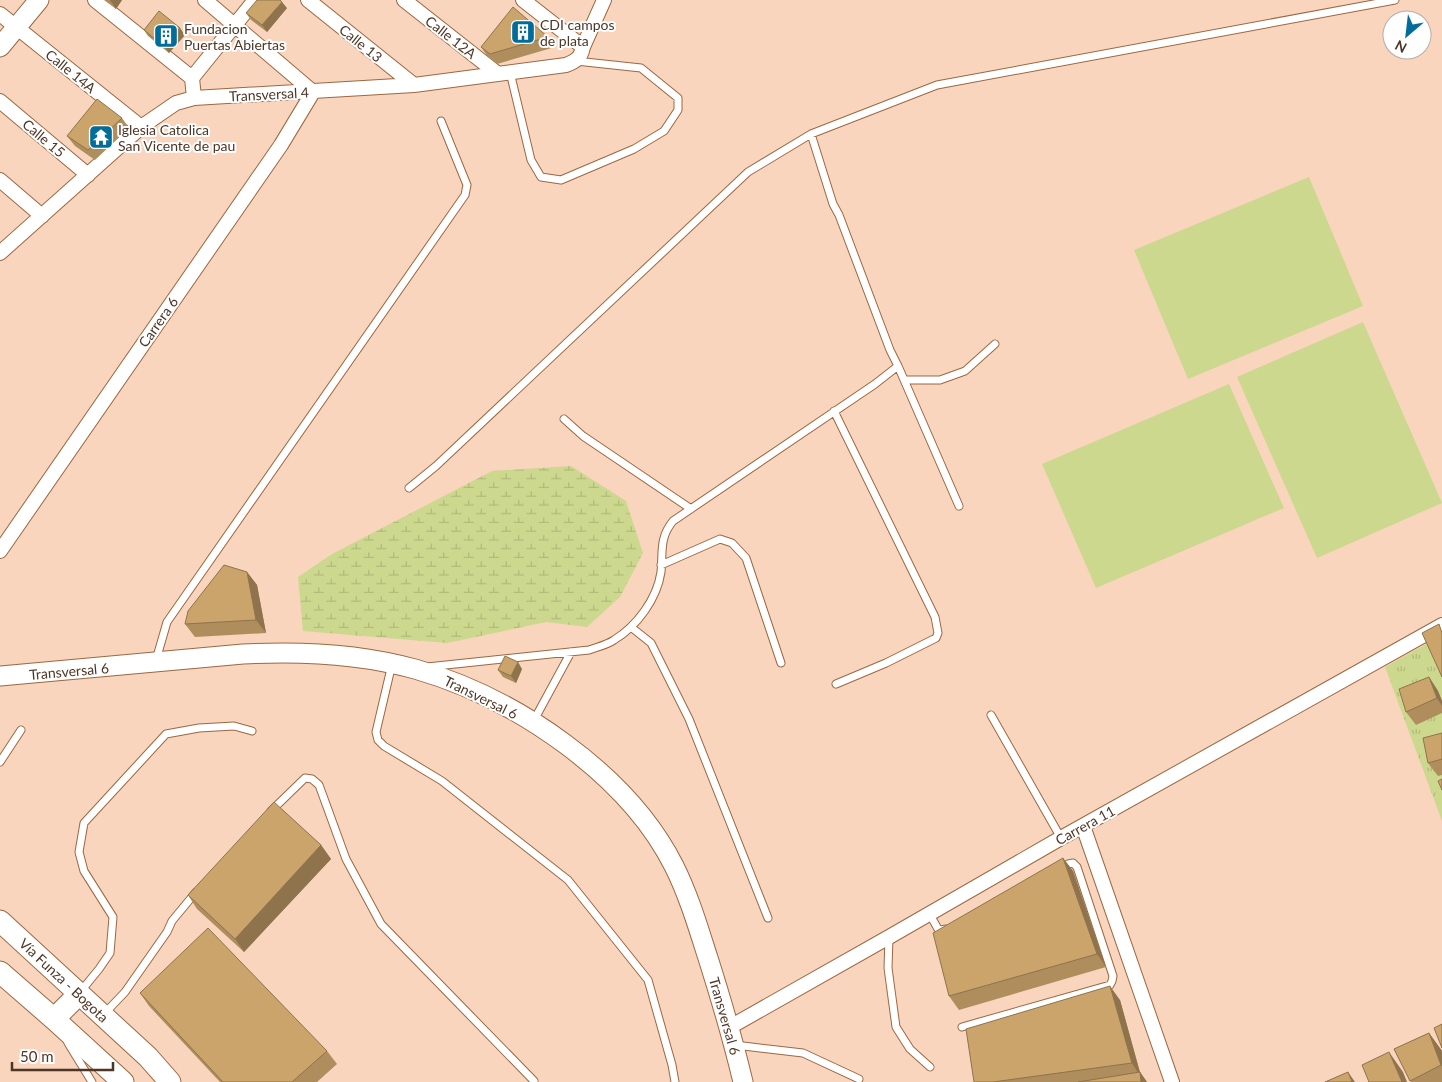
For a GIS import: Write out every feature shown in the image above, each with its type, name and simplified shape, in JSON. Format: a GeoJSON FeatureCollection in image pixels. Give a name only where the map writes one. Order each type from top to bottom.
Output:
{"type":"FeatureCollection","features":[{"type":"Feature","properties":{"kind":"main road","name":"Vía Funza - Bogota"},"geometry":{"type":"LineString","coordinates":[[0,921],[148,1057],[170,1082]]}},
{"type":"Feature","properties":{"kind":"main road"},"geometry":{"type":"LineString","coordinates":[[0,972],[123,1082]]}},
{"type":"Feature","properties":{"kind":"main road"},"geometry":{"type":"LineString","coordinates":[[54,1019],[79,994]]}},
{"type":"Feature","properties":{"kind":"street"},"geometry":{"type":"LineString","coordinates":[[0,47],[39,0]]}},
{"type":"Feature","properties":{"kind":"street"},"geometry":{"type":"LineString","coordinates":[[95,0],[192,78]]}},
{"type":"Feature","properties":{"kind":"street"},"geometry":{"type":"LineString","coordinates":[[205,0],[312,92]]}},
{"type":"Feature","properties":{"kind":"street"},"geometry":{"type":"LineString","coordinates":[[194,98],[192,78],[255,0]]}},
{"type":"Feature","properties":{"kind":"street","name":"Calle 13"},"geometry":{"type":"LineString","coordinates":[[308,0],[414,85]]}},
{"type":"Feature","properties":{"kind":"street","name":"Calle 12A"},"geometry":{"type":"LineString","coordinates":[[404,0],[504,73]]}},
{"type":"Feature","properties":{"kind":"street"},"geometry":{"type":"LineString","coordinates":[[576,61],[582,54],[583,47],[604,0]]}},
{"type":"Feature","properties":{"kind":"street"},"geometry":{"type":"LineString","coordinates":[[531,2],[583,47]]}},
{"type":"Feature","properties":{"kind":"street","name":"Calle 14A"},"geometry":{"type":"LineString","coordinates":[[0,14],[141,127]]}},
{"type":"Feature","properties":{"kind":"street","name":"Transversal 4"},"geometry":{"type":"LineString","coordinates":[[0,253],[141,127],[176,103],[194,98],[414,85],[566,65],[576,61]]}},
{"type":"Feature","properties":{"kind":"street","name":"Carrera 6"},"geometry":{"type":"LineString","coordinates":[[0,550],[280,145],[312,92]]}},
{"type":"Feature","properties":{"kind":"street","name":"Calle 15"},"geometry":{"type":"LineString","coordinates":[[0,101],[88,175]]}},
{"type":"Feature","properties":{"kind":"street"},"geometry":{"type":"LineString","coordinates":[[0,180],[42,216]]}},
{"type":"Feature","properties":{"kind":"street","name":"Carrera 11"},"geometry":{"type":"LineString","coordinates":[[730,1026],[1061,838],[1442,626]]}},
{"type":"Feature","properties":{"kind":"street","name":"Transversal 6"},"geometry":{"type":"LineString","coordinates":[[0,676],[243,654],[329,655],[414,669],[461,685],[506,707],[533,722],[583,758],[600,773],[642,817],[662,845],[674,865],[690,902],[730,1026],[743,1082]]}},
{"type":"Feature","properties":{"kind":"street"},"geometry":{"type":"LineString","coordinates":[[1083,826],[1172,1082]]}},
{"type":"Feature","properties":{"kind":"lane"},"geometry":{"type":"LineString","coordinates":[[409,488],[436,466],[748,172],[811,134],[937,85],[1395,0]]}},
{"type":"Feature","properties":{"kind":"lane"},"geometry":{"type":"LineString","coordinates":[[504,73],[531,160],[541,177],[561,180],[634,149],[664,131],[678,110],[678,98],[641,68],[576,61]]}},
{"type":"Feature","properties":{"kind":"lane"},"geometry":{"type":"LineString","coordinates":[[155,663],[167,622],[465,195],[467,185],[441,121]]}},
{"type":"Feature","properties":{"kind":"lane"},"geometry":{"type":"LineString","coordinates":[[811,134],[833,204],[839,215],[890,350],[905,380],[959,506]]}},
{"type":"Feature","properties":{"kind":"lane"},"geometry":{"type":"LineString","coordinates":[[905,380],[940,380],[965,371],[995,344]]}},
{"type":"Feature","properties":{"kind":"lane"},"geometry":{"type":"LineString","coordinates":[[414,669],[589,650],[614,641],[631,626],[650,603],[657,588],[666,530],[673,521],[898,366]]}},
{"type":"Feature","properties":{"kind":"lane"},"geometry":{"type":"LineString","coordinates":[[834,411],[935,617],[938,633],[936,638],[928,643],[836,684]]}},
{"type":"Feature","properties":{"kind":"lane"},"geometry":{"type":"LineString","coordinates":[[564,419],[583,436],[691,509]]}},
{"type":"Feature","properties":{"kind":"lane"},"geometry":{"type":"LineString","coordinates":[[661,565],[720,539],[732,543],[746,558],[781,662]]}},
{"type":"Feature","properties":{"kind":"lane"},"geometry":{"type":"LineString","coordinates":[[631,626],[651,643],[689,719],[768,918]]}},
{"type":"Feature","properties":{"kind":"lane"},"geometry":{"type":"LineString","coordinates":[[533,722],[572,652]]}},
{"type":"Feature","properties":{"kind":"lane"},"geometry":{"type":"LineString","coordinates":[[392,664],[376,732],[378,740],[384,746],[442,781],[568,880],[648,980],[675,1082]]}},
{"type":"Feature","properties":{"kind":"lane"},"geometry":{"type":"LineString","coordinates":[[991,715],[1061,838]]}},
{"type":"Feature","properties":{"kind":"lane"},"geometry":{"type":"LineString","coordinates":[[79,994],[110,954],[113,917],[84,871],[79,852],[84,823],[166,734],[199,728],[234,726],[252,731]]}},
{"type":"Feature","properties":{"kind":"lane"},"geometry":{"type":"LineString","coordinates":[[0,762],[21,730]]}},
{"type":"Feature","properties":{"kind":"lane"},"geometry":{"type":"LineString","coordinates":[[262,819],[305,778],[312,779],[320,785],[346,859],[381,924],[534,1081]]}},
{"type":"Feature","properties":{"kind":"lane"},"geometry":{"type":"LineString","coordinates":[[962,1027],[1110,985],[1113,976],[1077,867],[1073,864],[1068,864],[1051,873]]}},
{"type":"Feature","properties":{"kind":"lane"},"geometry":{"type":"LineString","coordinates":[[103,1016],[125,992],[167,932],[172,920],[203,883]]}},
{"type":"Feature","properties":{"kind":"lane"},"geometry":{"type":"LineString","coordinates":[[929,913],[938,929],[951,927]]}},
{"type":"Feature","properties":{"kind":"lane"},"geometry":{"type":"LineString","coordinates":[[889,937],[888,968],[896,1027],[910,1049],[930,1068]]}},
{"type":"Feature","properties":{"kind":"lane"},"geometry":{"type":"LineString","coordinates":[[54,1019],[92,1082]]}},
{"type":"Feature","properties":{"kind":"lane"},"geometry":{"type":"LineString","coordinates":[[734,1045],[803,1053],[859,1080]]}},
{"type":"Feature","properties":{"kind":"green space"},"geometry":{"type":"Polygon","coordinates":[[[1309,177],[1363,306],[1188,379],[1134,250],[1309,177]]]}},
{"type":"Feature","properties":{"kind":"green space"},"geometry":{"type":"Polygon","coordinates":[[[1363,322],[1442,503],[1317,558],[1237,377],[1363,322]]]}},
{"type":"Feature","properties":{"kind":"green space"},"geometry":{"type":"Polygon","coordinates":[[[1229,384],[1284,508],[1096,588],[1042,464],[1229,384]]]}},
{"type":"Feature","properties":{"kind":"green space"},"geometry":{"type":"Polygon","coordinates":[[[571,466],[626,501],[643,553],[620,597],[587,627],[546,622],[447,643],[303,631],[298,577],[332,554],[492,471],[571,466]]]}},
{"type":"Feature","properties":{"kind":"green space"},"geometry":{"type":"Polygon","coordinates":[[[1442,635],[1442,821],[1385,667],[1442,635]]]}},
{"type":"Feature","properties":{"kind":"building"},"geometry":{"type":"Polygon","coordinates":[[[257,0],[280,0],[282,2],[262,25],[246,13],[257,0]]]}},
{"type":"Feature","properties":{"kind":"building"},"geometry":{"type":"Polygon","coordinates":[[[513,7],[548,37],[490,54],[481,47],[513,7]]]}},
{"type":"Feature","properties":{"kind":"building","name":"Fundacion Puertas Abiertas"},"geometry":{"type":"Polygon","coordinates":[[[159,11],[180,28],[165,47],[144,30],[159,11]]]}},
{"type":"Feature","properties":{"kind":"building"},"geometry":{"type":"Polygon","coordinates":[[[97,99],[122,118],[88,150],[67,136],[97,99]]]}},
{"type":"Feature","properties":{"kind":"building"},"geometry":{"type":"Polygon","coordinates":[[[224,565],[247,572],[256,620],[185,624],[188,611],[224,565]]]}},
{"type":"Feature","properties":{"kind":"building"},"geometry":{"type":"Polygon","coordinates":[[[1439,624],[1442,633],[1442,677],[1422,633],[1439,624]]]}},
{"type":"Feature","properties":{"kind":"building"},"geometry":{"type":"Polygon","coordinates":[[[505,656],[518,662],[511,676],[498,670],[505,656]]]}},
{"type":"Feature","properties":{"kind":"building"},"geometry":{"type":"Polygon","coordinates":[[[1429,677],[1437,698],[1406,712],[1399,689],[1429,677]]]}},
{"type":"Feature","properties":{"kind":"building"},"geometry":{"type":"Polygon","coordinates":[[[1442,733],[1442,759],[1428,763],[1423,738],[1442,733]]]}},
{"type":"Feature","properties":{"kind":"building"},"geometry":{"type":"Polygon","coordinates":[[[1442,779],[1442,790],[1438,781],[1442,779]]]}},
{"type":"Feature","properties":{"kind":"building"},"geometry":{"type":"Polygon","coordinates":[[[274,802],[321,845],[235,939],[188,895],[274,802]]]}},
{"type":"Feature","properties":{"kind":"building"},"geometry":{"type":"Polygon","coordinates":[[[1063,858],[1097,954],[949,996],[933,933],[1063,858]]]}},
{"type":"Feature","properties":{"kind":"building"},"geometry":{"type":"Polygon","coordinates":[[[208,928],[327,1051],[292,1082],[223,1082],[140,993],[208,928]]]}},
{"type":"Feature","properties":{"kind":"building"},"geometry":{"type":"Polygon","coordinates":[[[1110,986],[1132,1063],[993,1082],[974,1082],[966,1029],[1110,986]]]}},
{"type":"Feature","properties":{"kind":"building"},"geometry":{"type":"Polygon","coordinates":[[[1442,1024],[1442,1048],[1434,1028],[1442,1024]]]}},
{"type":"Feature","properties":{"kind":"building"},"geometry":{"type":"Polygon","coordinates":[[[1429,1033],[1441,1065],[1410,1081],[1394,1049],[1429,1033]]]}},
{"type":"Feature","properties":{"kind":"building"},"geometry":{"type":"Polygon","coordinates":[[[1389,1052],[1402,1082],[1369,1082],[1362,1065],[1389,1052]]]}},
{"type":"Feature","properties":{"kind":"building"},"geometry":{"type":"Polygon","coordinates":[[[1140,1072],[1141,1082],[1078,1082],[1140,1072]]]}},
{"type":"Feature","properties":{"kind":"building"},"geometry":{"type":"Polygon","coordinates":[[[1348,1072],[1352,1082],[1325,1082],[1348,1072]]]}},
{"type":"Feature","properties":{"kind":"place","name":"CDI campos de plata"},"geometry":{"type":"Point","coordinates":[523,32]}},
{"type":"Feature","properties":{"kind":"place","name":"Fundacion Puertas Abiertas"},"geometry":{"type":"Point","coordinates":[166,36]}},
{"type":"Feature","properties":{"kind":"place","name":"Iglesia Catolica San Vicente de pau"},"geometry":{"type":"Point","coordinates":[101,137]}}]}
